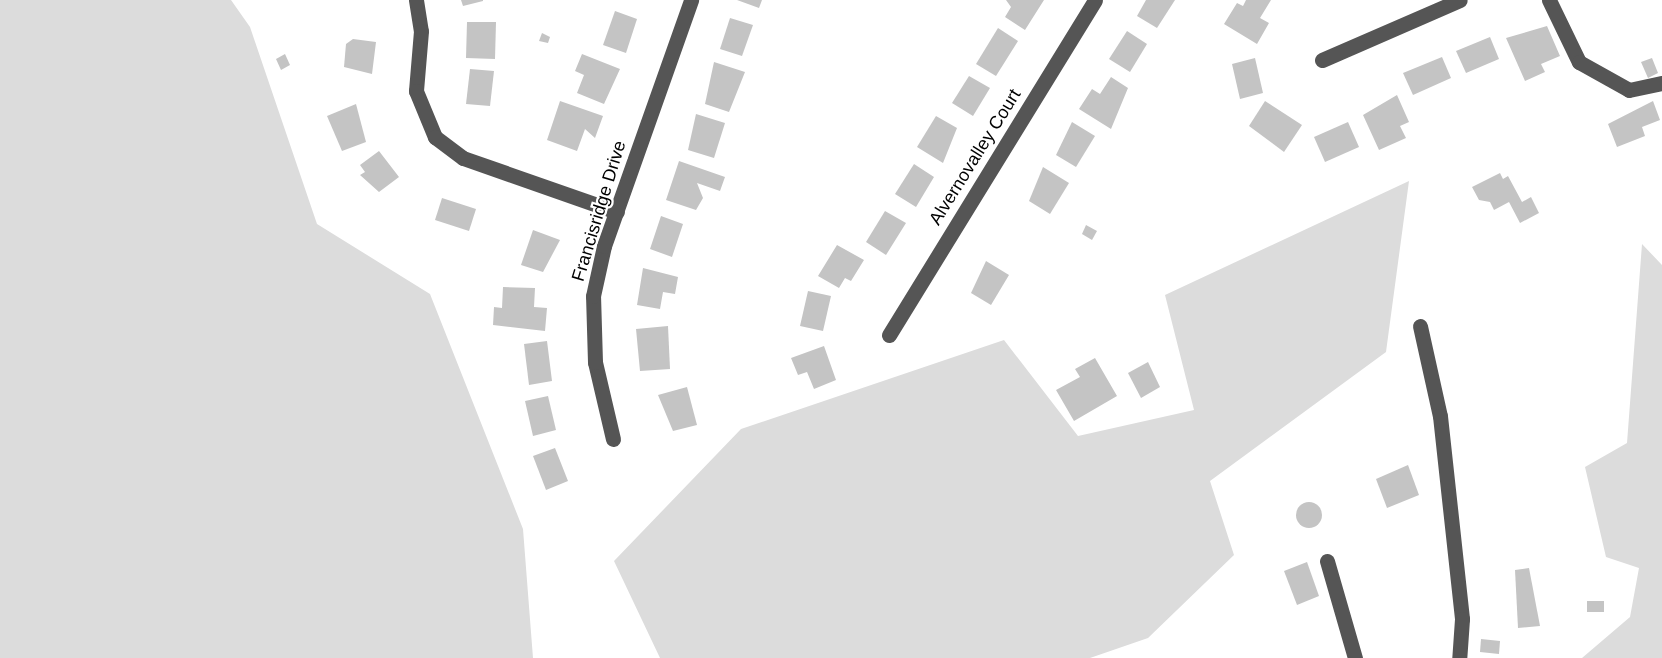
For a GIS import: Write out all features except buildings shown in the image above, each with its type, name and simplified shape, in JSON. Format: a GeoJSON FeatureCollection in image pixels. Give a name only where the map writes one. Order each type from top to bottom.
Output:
{"type":"FeatureCollection","features":[{"type":"Feature","properties":{"kind":"street"},"geometry":{"type":"LineString","coordinates":[[416,0],[421,31],[416,91],[435,137],[462,158],[616,212]]}},
{"type":"Feature","properties":{"kind":"street","name":"Francisridge Drive"},"geometry":{"type":"LineString","coordinates":[[613,439],[591,329],[597,270],[691,0]]}},
{"type":"Feature","properties":{"kind":"street","name":"Alvernovalley Court"},"geometry":{"type":"LineString","coordinates":[[889,335],[1095,0]]}},
{"type":"Feature","properties":{"kind":"street"},"geometry":{"type":"LineString","coordinates":[[1322,60],[1460,0]]}},
{"type":"Feature","properties":{"kind":"street"},"geometry":{"type":"LineString","coordinates":[[1549,0],[1579,62],[1629,90],[1662,83]]}},
{"type":"Feature","properties":{"kind":"street"},"geometry":{"type":"LineString","coordinates":[[1420,326],[1440,416],[1462,619],[1459,658]]}},
{"type":"Feature","properties":{"kind":"street"},"geometry":{"type":"LineString","coordinates":[[1327,561],[1355,658]]}},
{"type":"Feature","properties":{"kind":"shaded area"},"geometry":{"type":"Polygon","coordinates":[[[0,0],[231,0],[250,27],[317,224],[430,294],[523,529],[533,658],[0,658],[0,0]]]}},
{"type":"Feature","properties":{"kind":"shaded area"},"geometry":{"type":"Polygon","coordinates":[[[1409,181],[1386,352],[1210,481],[1234,555],[1148,638],[1090,658],[660,658],[614,561],[741,429],[1004,340],[1078,436],[1194,410],[1165,295],[1409,181]]]}},
{"type":"Feature","properties":{"kind":"shaded area"},"geometry":{"type":"Polygon","coordinates":[[[1642,244],[1662,265],[1662,658],[1582,658],[1630,617],[1639,568],[1606,557],[1585,467],[1627,443],[1642,244]]]}}]}
